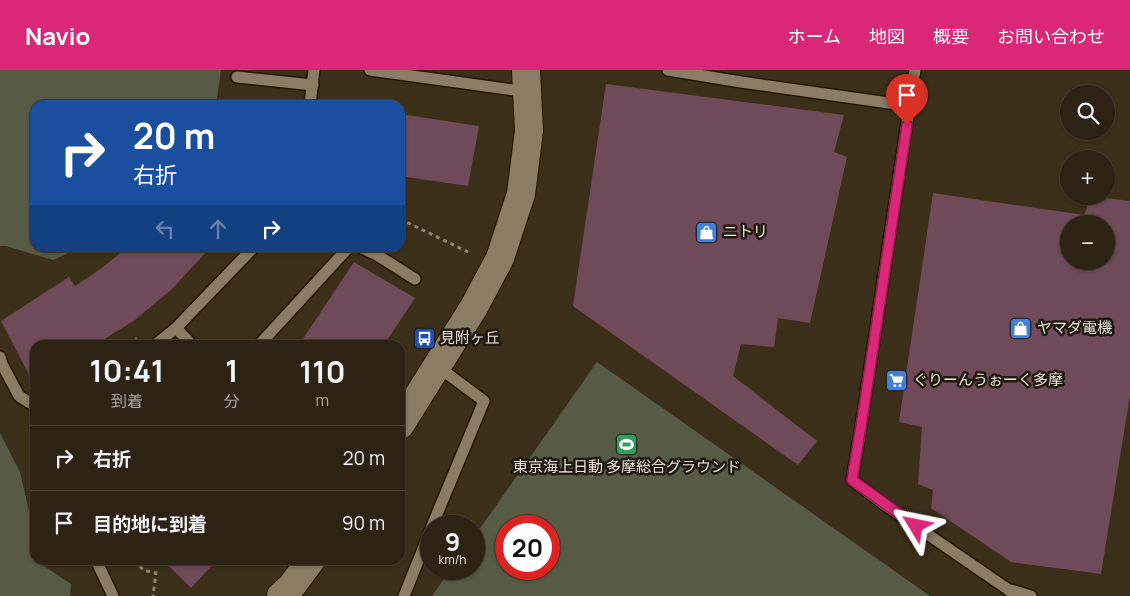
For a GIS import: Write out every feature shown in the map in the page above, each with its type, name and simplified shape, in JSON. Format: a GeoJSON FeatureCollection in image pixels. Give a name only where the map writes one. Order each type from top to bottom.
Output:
{"type":"FeatureCollection","features":[{"type":"Feature","properties":{"kind":"street"},"geometry":{"type":"LineString","coordinates":[[405,417],[474,307],[500,258],[521,194],[529,131],[527,81]]}},
{"type":"Feature","properties":{"kind":"street"},"geometry":{"type":"LineString","coordinates":[[281,596],[291,587],[307,565]]}},
{"type":"Feature","properties":{"kind":"lane"},"geometry":{"type":"LineString","coordinates":[[311,100],[314,70]]}},
{"type":"Feature","properties":{"kind":"lane"},"geometry":{"type":"LineString","coordinates":[[370,70],[527,81]]}},
{"type":"Feature","properties":{"kind":"lane"},"geometry":{"type":"LineString","coordinates":[[668,70],[910,106]]}},
{"type":"Feature","properties":{"kind":"lane"},"geometry":{"type":"LineString","coordinates":[[915,70],[852,480],[1016,596]]}},
{"type":"Feature","properties":{"kind":"lane"},"geometry":{"type":"LineString","coordinates":[[237,76],[313,84]]}},
{"type":"Feature","properties":{"kind":"lane"},"geometry":{"type":"LineString","coordinates":[[161,340],[176,328],[249,252]]}},
{"type":"Feature","properties":{"kind":"lane"},"geometry":{"type":"LineString","coordinates":[[264,340],[344,252]]}},
{"type":"Feature","properties":{"kind":"lane"},"geometry":{"type":"LineString","coordinates":[[371,252],[414,279]]}},
{"type":"Feature","properties":{"kind":"lane"},"geometry":{"type":"LineString","coordinates":[[176,328],[187,340]]}},
{"type":"Feature","properties":{"kind":"lane"},"geometry":{"type":"LineString","coordinates":[[0,357],[19,396],[30,403]]}},
{"type":"Feature","properties":{"kind":"lane"},"geometry":{"type":"LineString","coordinates":[[437,515],[484,401],[438,366]]}},
{"type":"Feature","properties":{"kind":"lane"},"geometry":{"type":"LineString","coordinates":[[404,596],[420,557]]}},
{"type":"Feature","properties":{"kind":"lane"},"geometry":{"type":"LineString","coordinates":[[98,565],[113,596]]}},
{"type":"Feature","properties":{"kind":"lane"},"geometry":{"type":"LineString","coordinates":[[1006,588],[1031,596]]}},
{"type":"Feature","properties":{"kind":"path"},"geometry":{"type":"LineString","coordinates":[[405,221],[468,252]]}},
{"type":"Feature","properties":{"kind":"path"},"geometry":{"type":"LineString","coordinates":[[139,565],[143,570],[156,573],[153,596]]}},
{"type":"Feature","properties":{"kind":"green space"},"geometry":{"type":"Polygon","coordinates":[[[0,70],[221,70],[217,100],[30,100],[30,252],[71,252],[53,260],[6,246],[0,246],[0,70]]]}},
{"type":"Feature","properties":{"kind":"green space","name":"東京海上日動 多摩総合グラウンド"},"geometry":{"type":"Polygon","coordinates":[[[597,362],[930,596],[432,596],[443,580],[485,580],[485,521],[597,362]]]}},
{"type":"Feature","properties":{"kind":"green space"},"geometry":{"type":"Polygon","coordinates":[[[0,433],[20,472],[30,515],[30,565],[42,565],[71,584],[70,596],[0,596],[0,433]]]}},
{"type":"Feature","properties":{"kind":"building","name":"ニトリ"},"geometry":{"type":"Polygon","coordinates":[[[606,84],[844,115],[834,152],[847,157],[810,323],[778,318],[774,347],[741,344],[733,376],[817,441],[798,465],[573,306],[606,84]]]}},
{"type":"Feature","properties":{"kind":"building"},"geometry":{"type":"Polygon","coordinates":[[[405,115],[479,126],[468,186],[405,177],[405,115]]]}},
{"type":"Feature","properties":{"kind":"building","name":"ヤマダ電機"},"geometry":{"type":"Polygon","coordinates":[[[933,193],[1084,215],[1088,205],[1115,205],[1115,199],[1130,201],[1130,395],[1101,574],[1011,562],[931,508],[933,490],[918,484],[922,427],[899,422],[933,193]]]}},
{"type":"Feature","properties":{"kind":"building"},"geometry":{"type":"Polygon","coordinates":[[[121,252],[206,252],[171,290],[135,320],[103,340],[30,340],[30,376],[1,321],[69,277],[75,286],[102,268],[121,252]]]}},
{"type":"Feature","properties":{"kind":"building"},"geometry":{"type":"Polygon","coordinates":[[[354,262],[415,298],[387,340],[302,340],[354,262]]]}},
{"type":"Feature","properties":{"kind":"building"},"geometry":{"type":"Polygon","coordinates":[[[168,565],[212,565],[191,588],[168,565]]]}},
{"type":"Feature","properties":{"kind":"place","name":"ニトリ"},"geometry":{"type":"Point","coordinates":[707,232]}},
{"type":"Feature","properties":{"kind":"place","name":"ヤマダ電機"},"geometry":{"type":"Point","coordinates":[1021,328]}},
{"type":"Feature","properties":{"kind":"place","name":"見附ヶ丘"},"geometry":{"type":"Point","coordinates":[424,338]}},
{"type":"Feature","properties":{"kind":"place","name":"ぐりーんうぉーく多摩"},"geometry":{"type":"Point","coordinates":[897,380]}},
{"type":"Feature","properties":{"kind":"place","name":"東京海上日動 多摩総合グラウンド"},"geometry":{"type":"Point","coordinates":[627,444]}},
{"type":"Feature","properties":{"kind":"route"},"geometry":{"type":"LineString","coordinates":[[907,125],[852,480],[916,526]]}}]}
